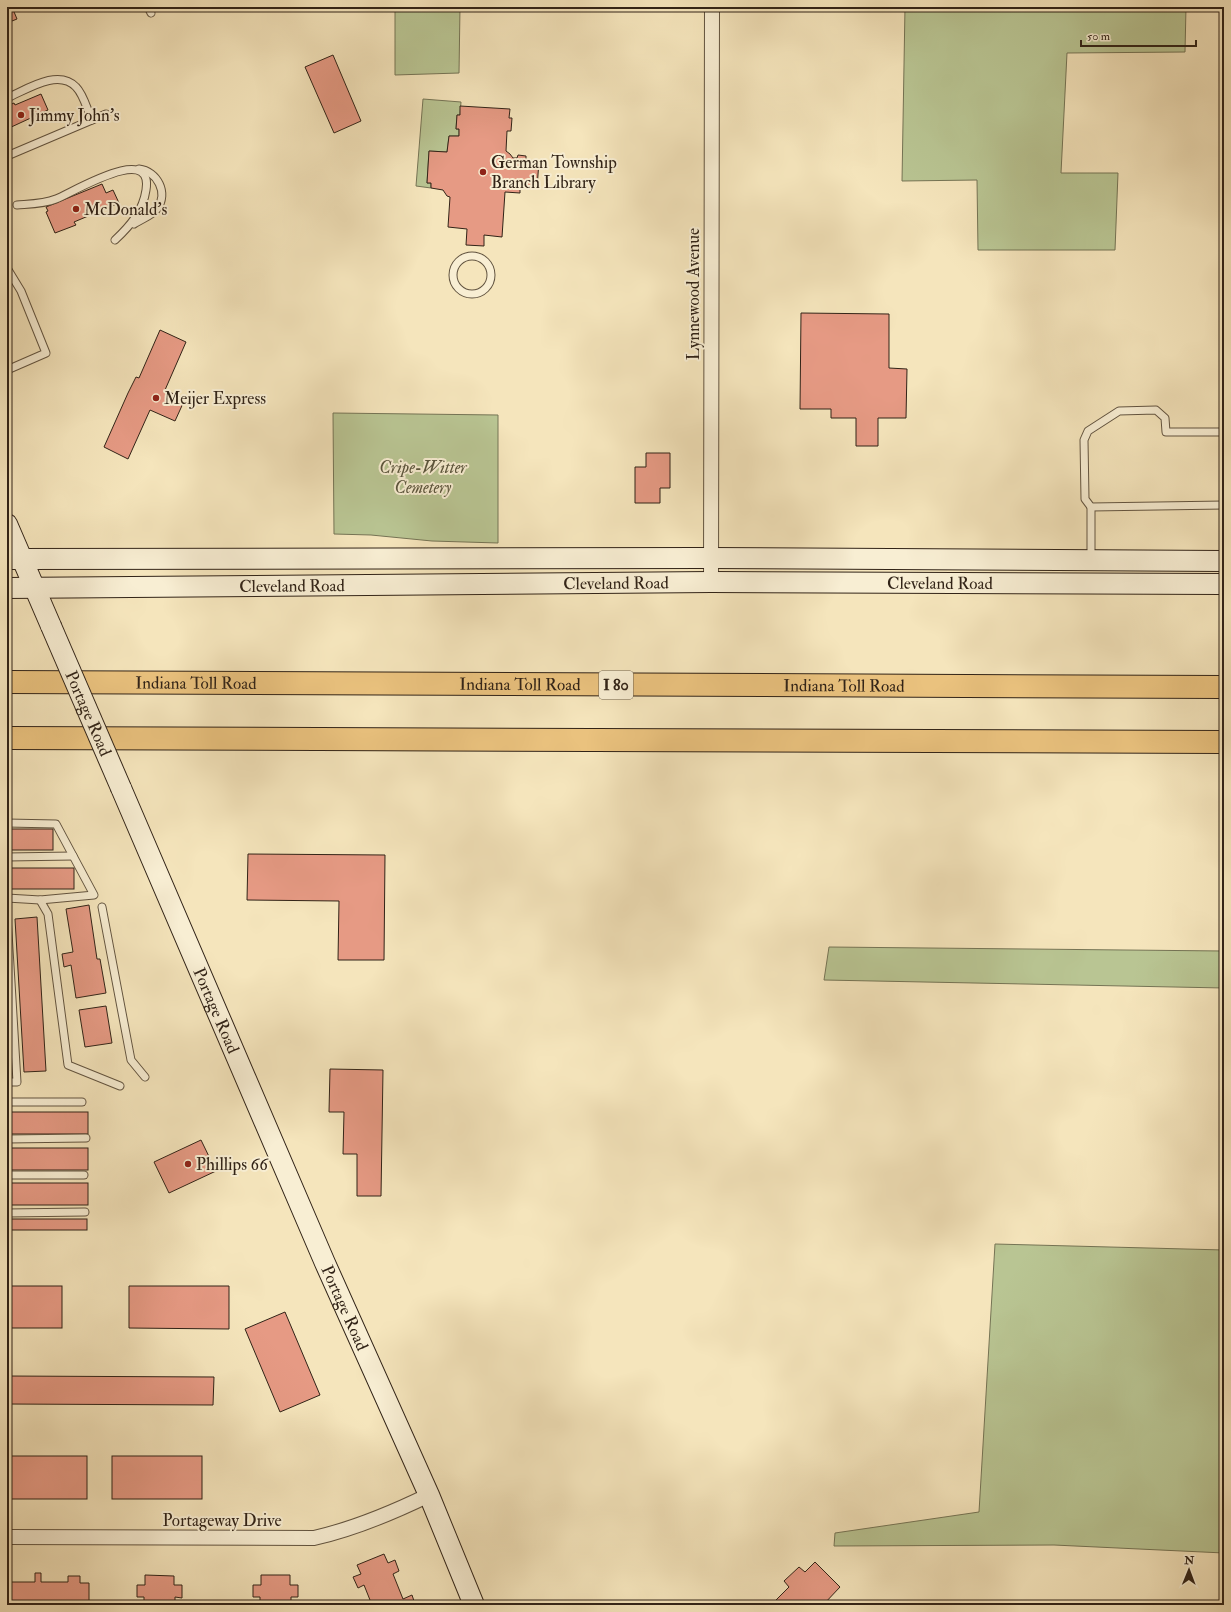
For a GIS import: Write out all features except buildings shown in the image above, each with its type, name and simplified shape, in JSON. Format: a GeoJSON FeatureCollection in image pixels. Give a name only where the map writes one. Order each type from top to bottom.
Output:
{"type":"FeatureCollection","features":[{"type":"Feature","properties":{"kind":"highway","name":"Indiana Toll Road"},"geometry":{"type":"LineString","coordinates":[[7,682],[1224,687]]}},
{"type":"Feature","properties":{"kind":"highway"},"geometry":{"type":"LineString","coordinates":[[7,738],[1224,742]]}},
{"type":"Feature","properties":{"kind":"main road","name":"Portage Road"},"geometry":{"type":"LineString","coordinates":[[7,524],[14,559],[34,588],[51,626],[325,1263],[429,1496],[474,1605]]}},
{"type":"Feature","properties":{"kind":"main road","name":"Cleveland Road"},"geometry":{"type":"LineString","coordinates":[[14,559],[710,558],[1224,561]]}},
{"type":"Feature","properties":{"kind":"main road","name":"Cleveland Road"},"geometry":{"type":"LineString","coordinates":[[7,588],[711,582],[1224,584]]}},
{"type":"Feature","properties":{"kind":"street","name":"Lynnewood Avenue"},"geometry":{"type":"LineString","coordinates":[[711,582],[712,7]]}},
{"type":"Feature","properties":{"kind":"street","name":"Portageway Drive"},"geometry":{"type":"LineString","coordinates":[[7,1537],[314,1538],[333,1534],[364,1524],[429,1496]]}},
{"type":"Feature","properties":{"kind":"lane"},"geometry":{"type":"LineString","coordinates":[[7,98],[49,80],[56,78],[64,80],[78,90],[92,120]]}},
{"type":"Feature","properties":{"kind":"lane"},"geometry":{"type":"LineString","coordinates":[[7,156],[106,114]]}},
{"type":"Feature","properties":{"kind":"lane"},"geometry":{"type":"LineString","coordinates":[[17,205],[49,201],[128,169],[146,170],[157,178],[162,192],[158,209],[129,228],[115,240]]}},
{"type":"Feature","properties":{"kind":"lane"},"geometry":{"type":"LineString","coordinates":[[129,228],[138,215],[146,189],[145,176],[141,171],[136,169]]}},
{"type":"Feature","properties":{"kind":"lane"},"geometry":{"type":"LineString","coordinates":[[467,256],[482,258],[490,267],[492,279],[483,292],[468,295],[456,287],[452,276],[456,263],[467,256]]}},
{"type":"Feature","properties":{"kind":"lane"},"geometry":{"type":"LineString","coordinates":[[7,268],[21,291],[46,353],[7,370]]}},
{"type":"Feature","properties":{"kind":"lane"},"geometry":{"type":"LineString","coordinates":[[1091,560],[1092,507],[1086,499],[1084,440],[1088,431],[1119,411],[1156,410],[1166,418],[1166,432],[1224,432]]}},
{"type":"Feature","properties":{"kind":"lane"},"geometry":{"type":"LineString","coordinates":[[1092,507],[1224,506]]}},
{"type":"Feature","properties":{"kind":"lane"},"geometry":{"type":"LineString","coordinates":[[7,823],[56,824],[94,895],[40,900],[7,898]]}},
{"type":"Feature","properties":{"kind":"lane"},"geometry":{"type":"LineString","coordinates":[[7,857],[73,856]]}},
{"type":"Feature","properties":{"kind":"lane"},"geometry":{"type":"LineString","coordinates":[[40,900],[48,914],[68,1065],[120,1086]]}},
{"type":"Feature","properties":{"kind":"lane"},"geometry":{"type":"LineString","coordinates":[[102,907],[131,1060],[145,1077]]}},
{"type":"Feature","properties":{"kind":"lane"},"geometry":{"type":"LineString","coordinates":[[7,916],[17,1082],[7,1082]]}},
{"type":"Feature","properties":{"kind":"lane"},"geometry":{"type":"LineString","coordinates":[[7,1102],[82,1102]]}},
{"type":"Feature","properties":{"kind":"lane"},"geometry":{"type":"LineString","coordinates":[[7,1139],[86,1138]]}},
{"type":"Feature","properties":{"kind":"lane"},"geometry":{"type":"LineString","coordinates":[[7,1175],[84,1175]]}},
{"type":"Feature","properties":{"kind":"lane"},"geometry":{"type":"LineString","coordinates":[[7,1213],[85,1212]]}},
{"type":"Feature","properties":{"kind":"green space"},"geometry":{"type":"Polygon","coordinates":[[[395,7],[460,7],[459,73],[395,75],[395,7]]]}},
{"type":"Feature","properties":{"kind":"green space"},"geometry":{"type":"Polygon","coordinates":[[[905,7],[1186,7],[1185,52],[1067,53],[1061,173],[1118,173],[1115,250],[978,250],[977,180],[902,181],[905,7]]]}},
{"type":"Feature","properties":{"kind":"green space"},"geometry":{"type":"Polygon","coordinates":[[[423,99],[461,102],[460,115],[457,115],[456,129],[459,129],[459,136],[449,136],[447,152],[429,151],[427,183],[431,183],[431,188],[416,186],[423,99]]]}},
{"type":"Feature","properties":{"kind":"green space","name":"Cripe-Witter Cemetery"},"geometry":{"type":"Polygon","coordinates":[[[333,413],[498,415],[498,543],[432,541],[371,535],[334,534],[333,413]]]}},
{"type":"Feature","properties":{"kind":"green space"},"geometry":{"type":"Polygon","coordinates":[[[829,947],[1224,951],[1224,988],[824,980],[829,947]]]}},
{"type":"Feature","properties":{"kind":"green space"},"geometry":{"type":"Polygon","coordinates":[[[995,1244],[1224,1250],[1224,1553],[1054,1545],[834,1546],[835,1533],[979,1512],[995,1244]]]}},
{"type":"Feature","properties":{"kind":"place","name":"Jimmy John's"},"geometry":{"type":"Point","coordinates":[21,115]}},
{"type":"Feature","properties":{"kind":"place","name":"German Township Branch Library"},"geometry":{"type":"Point","coordinates":[483,172]}},
{"type":"Feature","properties":{"kind":"place","name":"McDonald's"},"geometry":{"type":"Point","coordinates":[76,209]}},
{"type":"Feature","properties":{"kind":"place","name":"Meijer Express"},"geometry":{"type":"Point","coordinates":[156,398]}},
{"type":"Feature","properties":{"kind":"place","name":"Phillips 66"},"geometry":{"type":"Point","coordinates":[188,1164]}}]}
